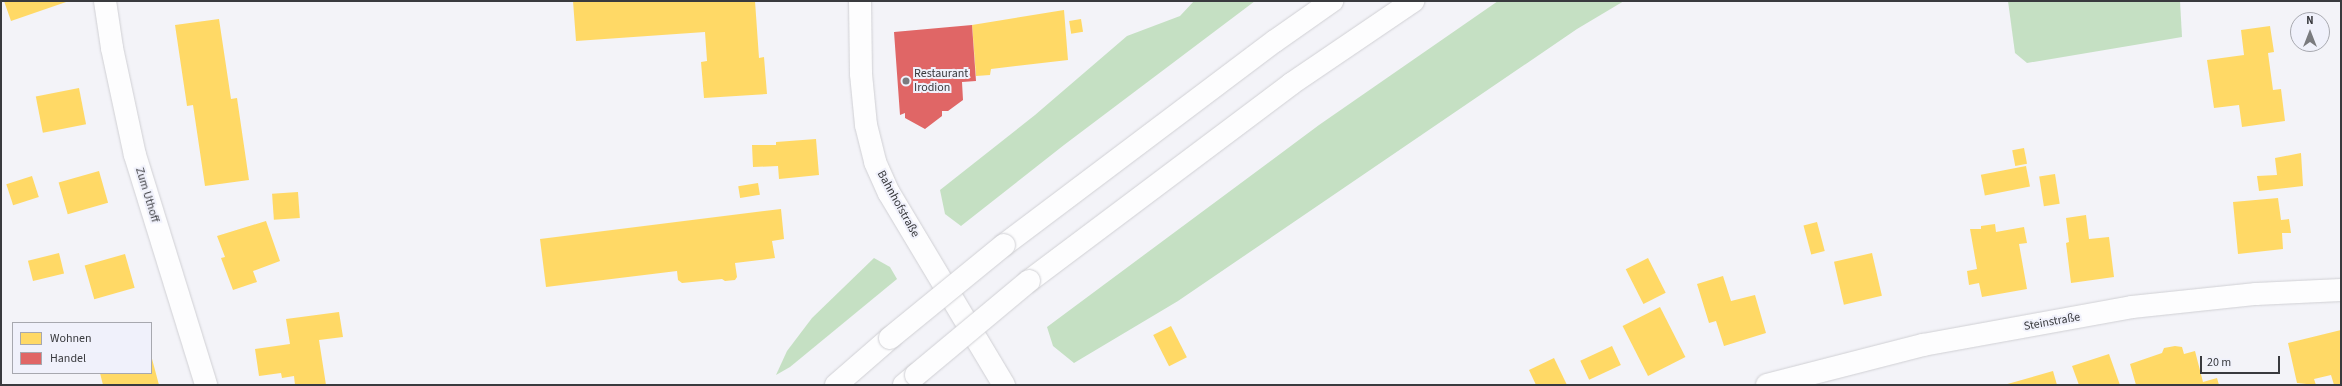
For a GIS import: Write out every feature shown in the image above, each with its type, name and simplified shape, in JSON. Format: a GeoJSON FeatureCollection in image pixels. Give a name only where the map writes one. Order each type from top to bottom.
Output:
{"type":"FeatureCollection","features":[{"type":"Feature","properties":{"kind":"main road","name":"Zum Uthoff"},"geometry":{"type":"LineString","coordinates":[[105,1],[112,48],[135,155],[206,385]]}},
{"type":"Feature","properties":{"kind":"main road","name":"Bahnhofstraße"},"geometry":{"type":"LineString","coordinates":[[860,1],[861,74],[866,125],[875,162],[890,193],[1004,385]]}},
{"type":"Feature","properties":{"kind":"main road"},"geometry":{"type":"LineString","coordinates":[[836,385],[890,338],[1004,245],[1275,41],[1332,1]]}},
{"type":"Feature","properties":{"kind":"main road"},"geometry":{"type":"LineString","coordinates":[[910,380],[1028,281],[1291,84],[1413,1]]}},
{"type":"Feature","properties":{"kind":"main road","name":"Steinstraße"},"geometry":{"type":"LineString","coordinates":[[1767,385],[1923,345],[2132,307],[2256,294],[2341,290]]}},
{"type":"Feature","properties":{"kind":"green space"},"geometry":{"type":"Polygon","coordinates":[[[1194,1],[1255,1],[1064,145],[961,226],[945,214],[940,190],[1035,115],[1127,36],[1180,16],[1194,1]]]}},
{"type":"Feature","properties":{"kind":"green space"},"geometry":{"type":"Polygon","coordinates":[[[1498,1],[1624,1],[1577,29],[1178,301],[1074,363],[1053,346],[1047,327],[1319,125],[1498,1]]]}},
{"type":"Feature","properties":{"kind":"green space"},"geometry":{"type":"Polygon","coordinates":[[[2008,1],[2180,1],[2182,37],[2027,63],[2015,53],[2008,1]]]}},
{"type":"Feature","properties":{"kind":"green space"},"geometry":{"type":"Polygon","coordinates":[[[874,258],[890,267],[897,279],[790,367],[776,375],[787,351],[812,318],[874,258]]]}},
{"type":"Feature","properties":{"kind":"building: Wohnen"},"geometry":{"type":"Polygon","coordinates":[[[4,1],[69,1],[11,21],[4,1]]]}},
{"type":"Feature","properties":{"kind":"building: Wohnen"},"geometry":{"type":"Polygon","coordinates":[[[573,1],[755,1],[759,58],[764,57],[767,94],[704,98],[701,62],[707,61],[705,32],[576,41],[573,1]]]}},
{"type":"Feature","properties":{"kind":"building: Wohnen"},"geometry":{"type":"Polygon","coordinates":[[[1064,10],[1068,60],[991,69],[990,75],[976,76],[972,25],[1064,10]]]}},
{"type":"Feature","properties":{"kind":"building: Wohnen"},"geometry":{"type":"Polygon","coordinates":[[[219,19],[231,99],[237,98],[249,180],[205,186],[193,105],[187,106],[175,25],[219,19]]]}},
{"type":"Feature","properties":{"kind":"building: Wohnen"},"geometry":{"type":"Polygon","coordinates":[[[1081,19],[1083,32],[1071,34],[1069,21],[1081,19]]]}},
{"type":"Feature","properties":{"kind":"building: Wohnen"},"geometry":{"type":"Polygon","coordinates":[[[2270,26],[2274,52],[2268,53],[2273,90],[2281,89],[2285,121],[2242,127],[2239,105],[2214,108],[2207,60],[2244,55],[2241,30],[2270,26]]]}},
{"type":"Feature","properties":{"kind":"building: Wohnen"},"geometry":{"type":"Polygon","coordinates":[[[79,88],[86,124],[43,133],[36,96],[79,88]]]}},
{"type":"Feature","properties":{"kind":"building: Wohnen"},"geometry":{"type":"Polygon","coordinates":[[[816,139],[819,175],[779,179],[778,166],[753,167],[752,145],[776,145],[776,142],[816,139]]]}},
{"type":"Feature","properties":{"kind":"building: Wohnen"},"geometry":{"type":"Polygon","coordinates":[[[2024,148],[2027,164],[2015,166],[2012,150],[2024,148]]]}},
{"type":"Feature","properties":{"kind":"building: Wohnen"},"geometry":{"type":"Polygon","coordinates":[[[2301,153],[2303,186],[2259,191],[2257,176],[2277,175],[2275,158],[2301,153]]]}},
{"type":"Feature","properties":{"kind":"building: Wohnen"},"geometry":{"type":"Polygon","coordinates":[[[2026,166],[2030,187],[1985,195],[1981,175],[2026,166]]]}},
{"type":"Feature","properties":{"kind":"building: Wohnen"},"geometry":{"type":"Polygon","coordinates":[[[99,171],[108,203],[68,214],[59,183],[99,171]]]}},
{"type":"Feature","properties":{"kind":"building: Wohnen"},"geometry":{"type":"Polygon","coordinates":[[[2055,174],[2060,204],[2044,206],[2039,177],[2055,174]]]}},
{"type":"Feature","properties":{"kind":"building: Wohnen"},"geometry":{"type":"Polygon","coordinates":[[[32,176],[39,197],[13,205],[6,184],[32,176]]]}},
{"type":"Feature","properties":{"kind":"building: Wohnen"},"geometry":{"type":"Polygon","coordinates":[[[758,183],[760,195],[740,198],[738,186],[758,183]]]}},
{"type":"Feature","properties":{"kind":"building: Wohnen"},"geometry":{"type":"Polygon","coordinates":[[[298,192],[300,218],[274,220],[272,194],[298,192]]]}},
{"type":"Feature","properties":{"kind":"building: Wohnen"},"geometry":{"type":"Polygon","coordinates":[[[2278,198],[2281,220],[2289,219],[2291,233],[2282,233],[2283,249],[2238,254],[2233,202],[2278,198]]]}},
{"type":"Feature","properties":{"kind":"building: Wohnen"},"geometry":{"type":"Polygon","coordinates":[[[781,209],[784,239],[772,241],[775,258],[735,263],[737,277],[735,280],[725,281],[722,279],[682,283],[678,280],[677,271],[546,287],[540,239],[781,209]]]}},
{"type":"Feature","properties":{"kind":"building: Wohnen"},"geometry":{"type":"Polygon","coordinates":[[[2086,215],[2089,239],[2109,237],[2114,277],[2071,283],[2066,243],[2069,242],[2066,218],[2086,215]]]}},
{"type":"Feature","properties":{"kind":"building: Wohnen"},"geometry":{"type":"Polygon","coordinates":[[[266,221],[280,261],[253,271],[257,282],[233,290],[221,258],[225,257],[217,236],[266,221]]]}},
{"type":"Feature","properties":{"kind":"building: Wohnen"},"geometry":{"type":"Polygon","coordinates":[[[1817,222],[1825,251],[1811,255],[1803,226],[1817,222]]]}},
{"type":"Feature","properties":{"kind":"building: Wohnen"},"geometry":{"type":"Polygon","coordinates":[[[1995,224],[1996,232],[2024,227],[2027,243],[2019,244],[2027,289],[1982,297],[1979,283],[1969,285],[1967,271],[1977,269],[1970,229],[1981,229],[1981,226],[1995,224]]]}},
{"type":"Feature","properties":{"kind":"building: Wohnen"},"geometry":{"type":"Polygon","coordinates":[[[59,253],[64,273],[33,281],[28,261],[59,253]]]}},
{"type":"Feature","properties":{"kind":"building: Wohnen"},"geometry":{"type":"Polygon","coordinates":[[[1872,253],[1882,296],[1844,305],[1834,262],[1872,253]]]}},
{"type":"Feature","properties":{"kind":"building: Wohnen"},"geometry":{"type":"Polygon","coordinates":[[[125,254],[135,288],[94,299],[85,266],[125,254]]]}},
{"type":"Feature","properties":{"kind":"building: Wohnen"},"geometry":{"type":"Polygon","coordinates":[[[1648,258],[1666,293],[1643,304],[1626,269],[1648,258]]]}},
{"type":"Feature","properties":{"kind":"building: Wohnen"},"geometry":{"type":"Polygon","coordinates":[[[1723,276],[1731,301],[1755,295],[1766,333],[1724,346],[1716,321],[1709,323],[1697,284],[1723,276]]]}},
{"type":"Feature","properties":{"kind":"building: Wohnen"},"geometry":{"type":"Polygon","coordinates":[[[1660,307],[1685,357],[1648,376],[1623,326],[1660,307]]]}},
{"type":"Feature","properties":{"kind":"building: Wohnen"},"geometry":{"type":"Polygon","coordinates":[[[339,312],[343,337],[319,340],[326,385],[295,385],[294,376],[282,378],[281,373],[259,376],[255,349],[290,344],[286,319],[339,312]]]}},
{"type":"Feature","properties":{"kind":"building: Wohnen"},"geometry":{"type":"Polygon","coordinates":[[[1171,326],[1187,357],[1169,366],[1153,335],[1171,326]]]}},
{"type":"Feature","properties":{"kind":"building: Wohnen"},"geometry":{"type":"Polygon","coordinates":[[[2341,330],[2341,385],[2334,385],[2331,375],[2314,379],[2316,385],[2297,383],[2288,343],[2341,330]]]}},
{"type":"Feature","properties":{"kind":"building: Wohnen"},"geometry":{"type":"Polygon","coordinates":[[[1612,346],[1621,365],[1589,380],[1580,361],[1612,346]]]}},
{"type":"Feature","properties":{"kind":"building: Wohnen"},"geometry":{"type":"Polygon","coordinates":[[[2175,346],[2182,347],[2184,354],[2195,351],[2203,382],[2217,378],[2219,385],[2136,385],[2130,364],[2162,353],[2164,348],[2175,346]]]}},
{"type":"Feature","properties":{"kind":"building: Wohnen"},"geometry":{"type":"Polygon","coordinates":[[[2109,354],[2120,385],[2079,385],[2072,366],[2109,354]]]}},
{"type":"Feature","properties":{"kind":"building: Wohnen"},"geometry":{"type":"Polygon","coordinates":[[[1554,358],[1567,385],[1536,385],[1529,370],[1554,358]]]}},
{"type":"Feature","properties":{"kind":"building: Wohnen"},"geometry":{"type":"Polygon","coordinates":[[[152,359],[159,385],[103,385],[100,374],[152,374],[152,359]]]}},
{"type":"Feature","properties":{"kind":"building: Wohnen"},"geometry":{"type":"Polygon","coordinates":[[[2053,371],[2057,385],[2004,385],[2053,371]]]}},
{"type":"Feature","properties":{"kind":"building: Handel"},"geometry":{"type":"Polygon","coordinates":[[[972,25],[976,81],[962,82],[963,100],[948,111],[942,111],[942,116],[925,129],[905,118],[905,113],[900,115],[894,32],[972,25]]]}},
{"type":"Feature","properties":{"kind":"place","name":"Restaurant Irodion"},"geometry":{"type":"Point","coordinates":[906,81]}}]}
